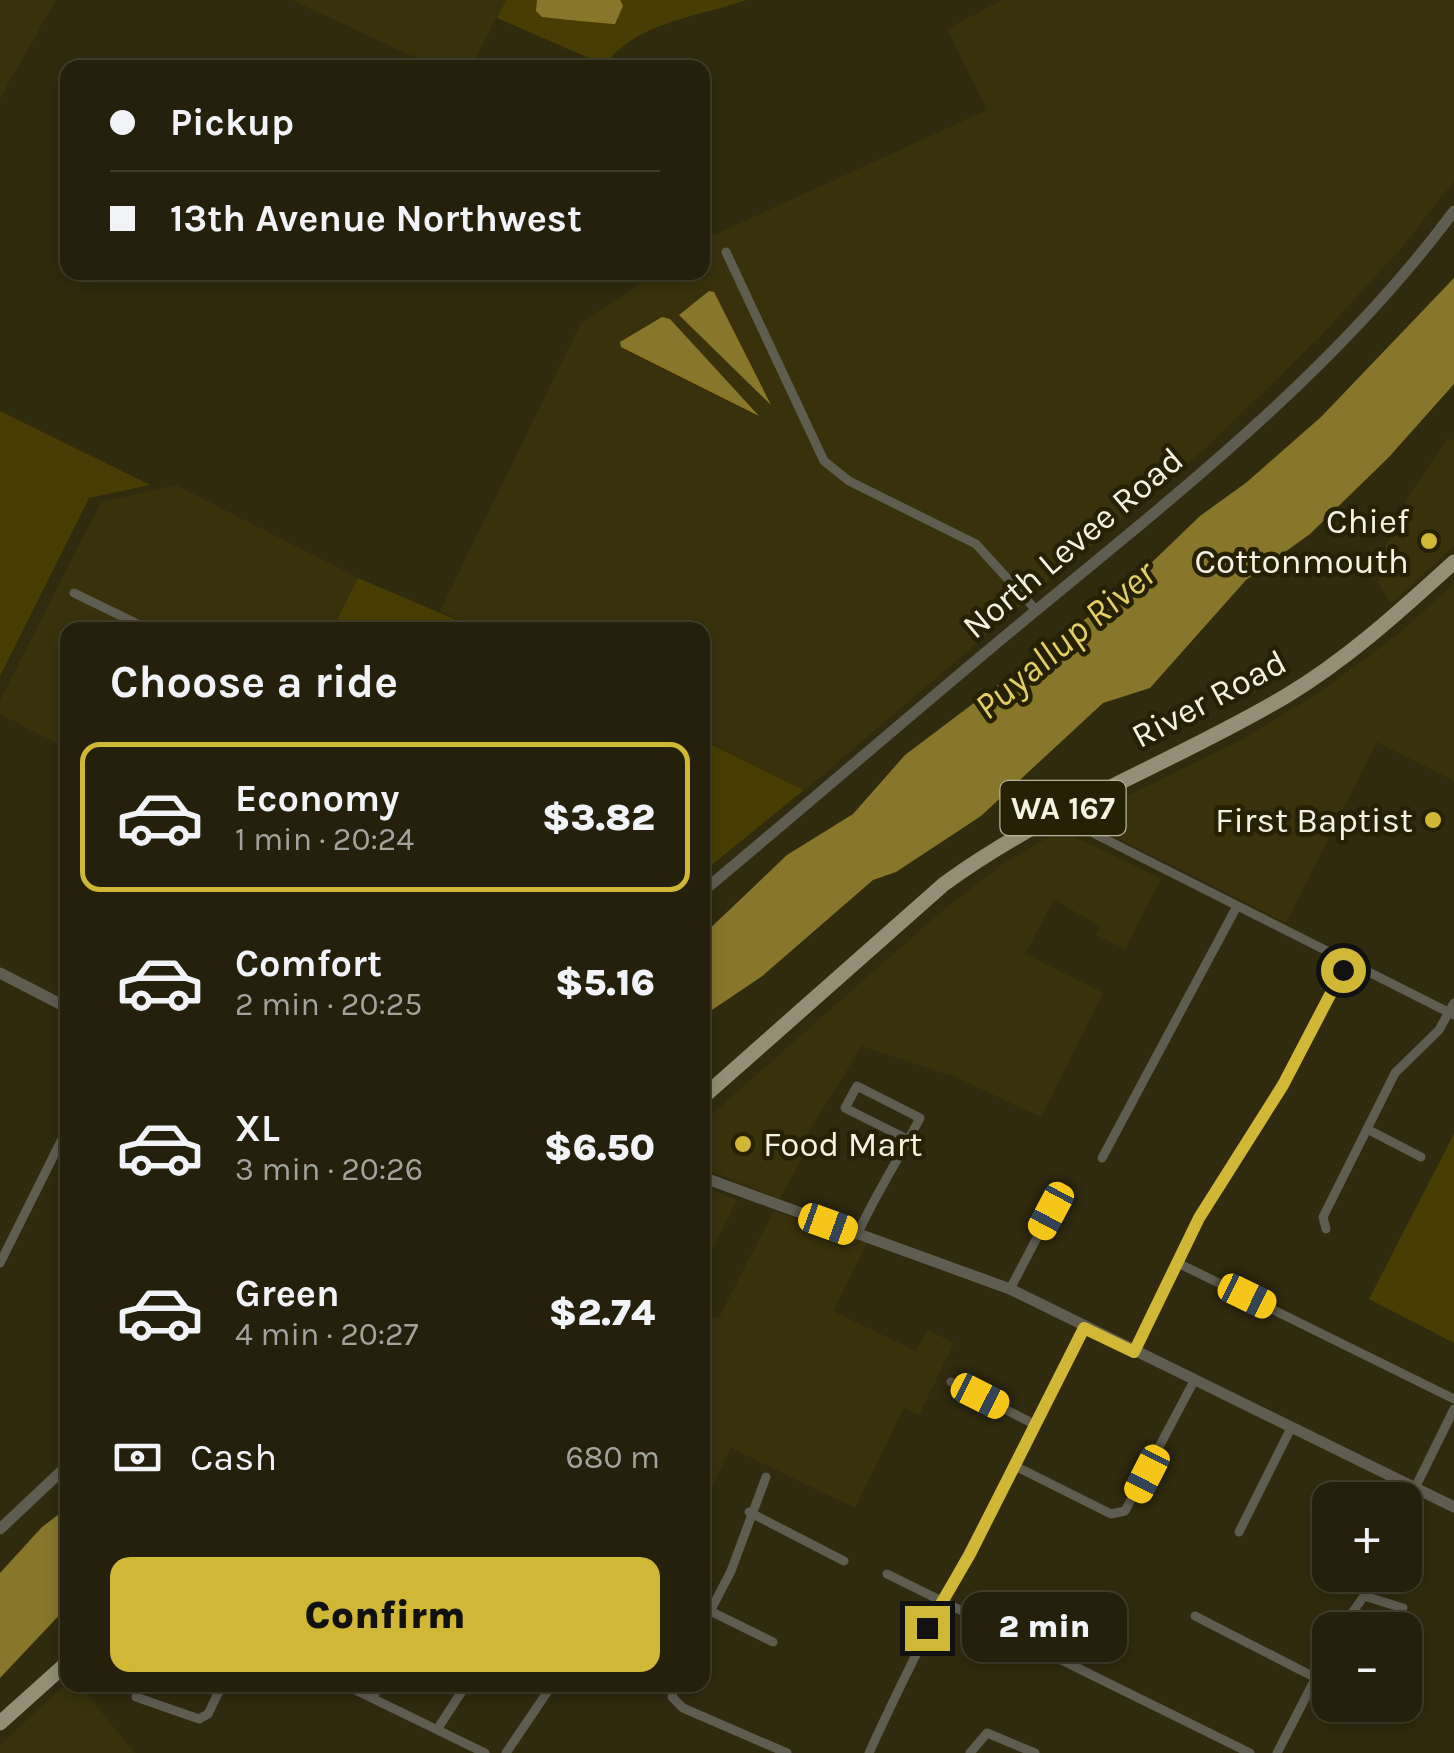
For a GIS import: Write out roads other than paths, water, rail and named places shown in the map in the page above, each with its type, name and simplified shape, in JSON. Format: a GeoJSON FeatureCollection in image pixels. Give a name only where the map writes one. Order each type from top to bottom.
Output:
{"type":"FeatureCollection","features":[{"type":"Feature","properties":{"kind":"main road","name":"River Road"},"geometry":{"type":"LineString","coordinates":[[710,1091],[944,884],[1006,840],[1063,808],[1299,688],[1380,629],[1454,562]]}},
{"type":"Feature","properties":{"kind":"main road"},"geometry":{"type":"LineString","coordinates":[[0,1723],[60,1669]]}},
{"type":"Feature","properties":{"kind":"street","name":"North Levee Road"},"geometry":{"type":"LineString","coordinates":[[710,885],[1308,375],[1386,295],[1454,210]]}},
{"type":"Feature","properties":{"kind":"street"},"geometry":{"type":"LineString","coordinates":[[726,252],[824,461],[849,482],[976,544],[1036,610]]}},
{"type":"Feature","properties":{"kind":"street"},"geometry":{"type":"LineString","coordinates":[[74,592],[134,622]]}},
{"type":"Feature","properties":{"kind":"street"},"geometry":{"type":"LineString","coordinates":[[1063,808],[1083,828],[1114,845],[1452,1010],[1434,1036],[1395,1073],[1323,1217],[1326,1229]]}},
{"type":"Feature","properties":{"kind":"street"},"geometry":{"type":"LineString","coordinates":[[1102,1158],[1236,906]]}},
{"type":"Feature","properties":{"kind":"street"},"geometry":{"type":"LineString","coordinates":[[1134,1352],[1199,1218],[1301,1054],[1347,962]]}},
{"type":"Feature","properties":{"kind":"street"},"geometry":{"type":"LineString","coordinates":[[0,973],[60,1004]]}},
{"type":"Feature","properties":{"kind":"street"},"geometry":{"type":"LineString","coordinates":[[856,1235],[909,1140],[920,1118],[857,1086],[845,1108],[909,1140]]}},
{"type":"Feature","properties":{"kind":"street"},"geometry":{"type":"LineString","coordinates":[[1367,1130],[1421,1157]]}},
{"type":"Feature","properties":{"kind":"street"},"geometry":{"type":"LineString","coordinates":[[0,1263],[60,1143]]}},
{"type":"Feature","properties":{"kind":"street"},"geometry":{"type":"LineString","coordinates":[[710,1181],[1010,1289],[1403,1482]]}},
{"type":"Feature","properties":{"kind":"street"},"geometry":{"type":"LineString","coordinates":[[1010,1289],[1051,1211]]}},
{"type":"Feature","properties":{"kind":"street"},"geometry":{"type":"LineString","coordinates":[[1178,1263],[1454,1398]]}},
{"type":"Feature","properties":{"kind":"street"},"geometry":{"type":"LineString","coordinates":[[869,1753],[942,1602],[1084,1328]]}},
{"type":"Feature","properties":{"kind":"street"},"geometry":{"type":"LineString","coordinates":[[1015,1466],[1098,1508],[1119,1513],[1131,1505],[1194,1381]]}},
{"type":"Feature","properties":{"kind":"street"},"geometry":{"type":"LineString","coordinates":[[952,1382],[1036,1425]]}},
{"type":"Feature","properties":{"kind":"street"},"geometry":{"type":"LineString","coordinates":[[1418,1482],[1454,1409]]}},
{"type":"Feature","properties":{"kind":"street"},"geometry":{"type":"LineString","coordinates":[[1238,1532],[1291,1428]]}},
{"type":"Feature","properties":{"kind":"street"},"geometry":{"type":"LineString","coordinates":[[0,1529],[60,1473]]}},
{"type":"Feature","properties":{"kind":"street"},"geometry":{"type":"LineString","coordinates":[[766,1477],[749,1512],[731,1571],[710,1611],[773,1642]]}},
{"type":"Feature","properties":{"kind":"street"},"geometry":{"type":"LineString","coordinates":[[1422,1491],[1454,1507]]}},
{"type":"Feature","properties":{"kind":"street"},"geometry":{"type":"LineString","coordinates":[[749,1512],[844,1560]]}},
{"type":"Feature","properties":{"kind":"street"},"geometry":{"type":"LineString","coordinates":[[887,1574],[1250,1753]]}},
{"type":"Feature","properties":{"kind":"street"},"geometry":{"type":"LineString","coordinates":[[1346,1594],[1403,1608]]}},
{"type":"Feature","properties":{"kind":"street"},"geometry":{"type":"LineString","coordinates":[[1353,1612],[1363,1598]]}},
{"type":"Feature","properties":{"kind":"street"},"geometry":{"type":"LineString","coordinates":[[1195,1616],[1312,1676]]}},
{"type":"Feature","properties":{"kind":"street"},"geometry":{"type":"LineString","coordinates":[[1277,1753],[1312,1686]]}},
{"type":"Feature","properties":{"kind":"street"},"geometry":{"type":"LineString","coordinates":[[136,1697],[199,1719],[208,1714],[219,1692]]}},
{"type":"Feature","properties":{"kind":"street"},"geometry":{"type":"LineString","coordinates":[[361,1692],[485,1753]]}},
{"type":"Feature","properties":{"kind":"street"},"geometry":{"type":"LineString","coordinates":[[372,1697],[376,1692]]}},
{"type":"Feature","properties":{"kind":"street"},"geometry":{"type":"LineString","coordinates":[[438,1728],[461,1692]]}},
{"type":"Feature","properties":{"kind":"street"},"geometry":{"type":"LineString","coordinates":[[506,1753],[547,1692]]}},
{"type":"Feature","properties":{"kind":"street"},"geometry":{"type":"LineString","coordinates":[[673,1692],[672,1697],[722,1728],[787,1753]]}},
{"type":"Feature","properties":{"kind":"street"},"geometry":{"type":"LineString","coordinates":[[970,1753],[984,1734],[1035,1753]]}},
{"type":"Feature","properties":{"kind":"water"},"geometry":{"type":"Polygon","coordinates":[[[537,0],[620,0],[623,6],[615,24],[611,24],[542,17],[536,11],[537,0]]]}},
{"type":"Feature","properties":{"kind":"water","name":"Puyallup River"},"geometry":{"type":"Polygon","coordinates":[[[1454,278],[1454,384],[1389,457],[1310,534],[1246,580],[1150,688],[1103,703],[981,816],[896,872],[873,880],[761,977],[710,1011],[710,928],[787,855],[853,814],[905,755],[1120,593],[1200,516],[1247,482],[1321,417],[1454,278]]]}},
{"type":"Feature","properties":{"kind":"water"},"geometry":{"type":"Polygon","coordinates":[[[709,291],[714,292],[771,405],[679,315],[709,291]]]}},
{"type":"Feature","properties":{"kind":"water"},"geometry":{"type":"Polygon","coordinates":[[[662,317],[670,319],[759,416],[621,347],[620,342],[662,317]]]}},
{"type":"Feature","properties":{"kind":"water"},"geometry":{"type":"Polygon","coordinates":[[[60,1513],[60,1614],[0,1678],[0,1573],[60,1513]]]}},
{"type":"Feature","properties":{"kind":"place","name":"Chief Cottonmouth"},"geometry":{"type":"Point","coordinates":[1429,541]}},
{"type":"Feature","properties":{"kind":"place","name":"First Baptist"},"geometry":{"type":"Point","coordinates":[1433,820]}},
{"type":"Feature","properties":{"kind":"place","name":"Food Mart"},"geometry":{"type":"Point","coordinates":[743,1144]}}]}
